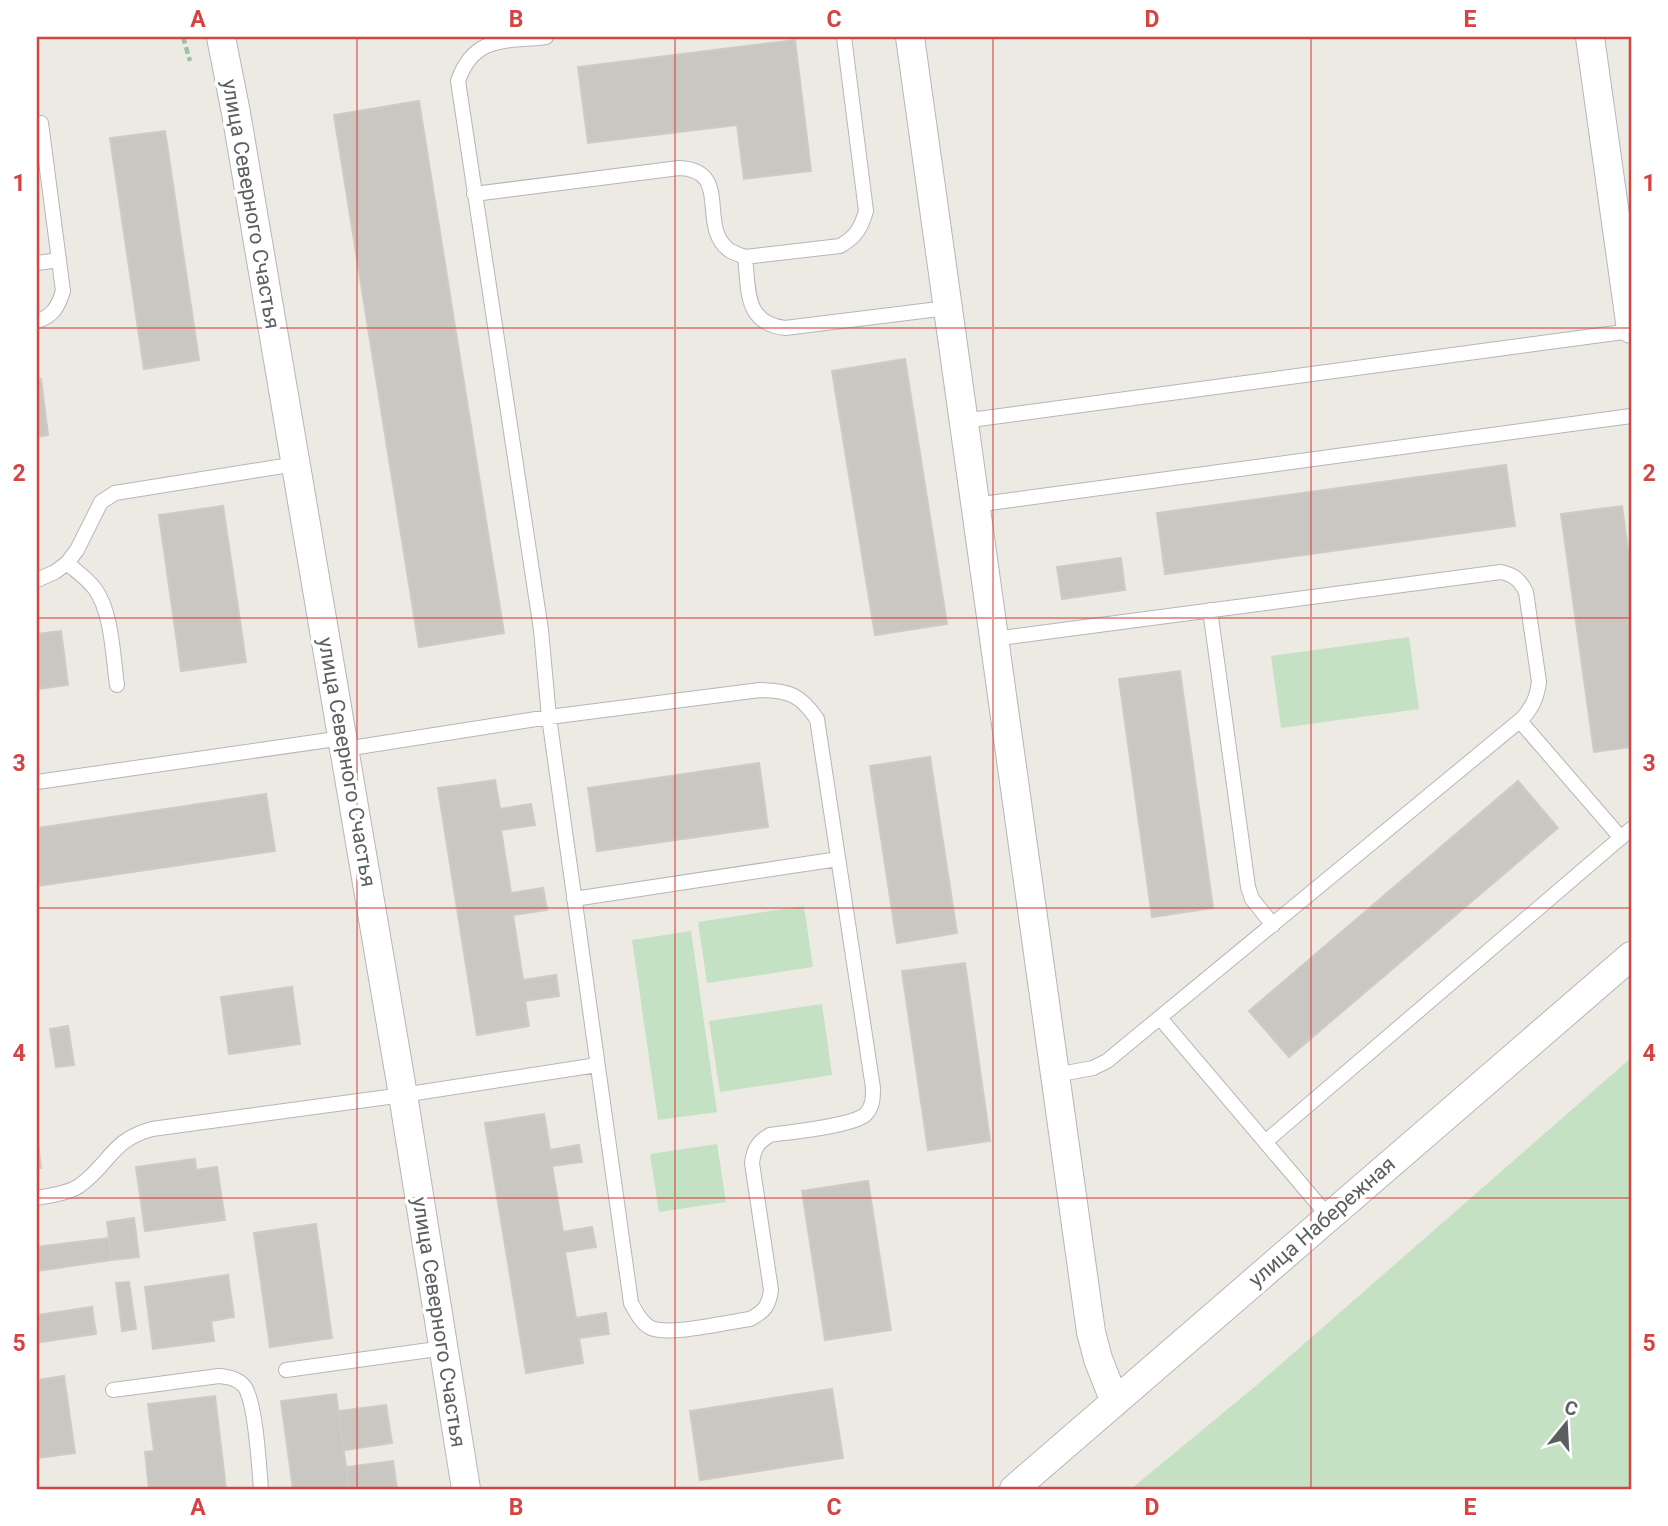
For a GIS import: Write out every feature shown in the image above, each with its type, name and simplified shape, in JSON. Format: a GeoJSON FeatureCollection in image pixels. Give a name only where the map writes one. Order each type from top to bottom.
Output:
{"type":"FeatureCollection","features":[{"type":"Feature","properties":{"kind":"street","name":"улица Северного Счастья"},"geometry":{"type":"LineString","coordinates":[[221,37],[344,743],[466,1489]]}},
{"type":"Feature","properties":{"kind":"street"},"geometry":{"type":"LineString","coordinates":[[910,37],[1091,1332],[1098,1359],[1115,1402]]}},
{"type":"Feature","properties":{"kind":"street"},"geometry":{"type":"LineString","coordinates":[[1590,37],[1631,330]]}},
{"type":"Feature","properties":{"kind":"street","name":"улица Набережная"},"geometry":{"type":"LineString","coordinates":[[1013,1489],[1631,956]]}},
{"type":"Feature","properties":{"kind":"lane"},"geometry":{"type":"LineString","coordinates":[[37,782],[549,717],[760,690],[784,691],[805,701],[817,719],[873,1088],[872,1104],[865,1115],[852,1122],[770,1135],[760,1141],[754,1151],[752,1163],[771,1290],[769,1304],[761,1314],[750,1319],[668,1331],[650,1328],[638,1317],[631,1303],[549,717],[541,629],[458,81],[464,65],[475,51],[492,43],[546,37]]}},
{"type":"Feature","properties":{"kind":"lane"},"geometry":{"type":"LineString","coordinates":[[474,194],[693,168],[704,174],[709,184],[720,240],[729,250],[745,257],[840,246],[853,239],[862,227],[866,211],[845,37]]}},
{"type":"Feature","properties":{"kind":"lane"},"geometry":{"type":"LineString","coordinates":[[37,321],[48,318],[58,306],[62,291],[41,123]]}},
{"type":"Feature","properties":{"kind":"lane"},"geometry":{"type":"LineString","coordinates":[[745,257],[751,308],[772,326],[785,328],[947,308]]}},
{"type":"Feature","properties":{"kind":"lane"},"geometry":{"type":"LineString","coordinates":[[37,263],[59,260]]}},
{"type":"Feature","properties":{"kind":"lane"},"geometry":{"type":"LineString","coordinates":[[963,421],[1631,330]]}},
{"type":"Feature","properties":{"kind":"lane"},"geometry":{"type":"LineString","coordinates":[[975,505],[1631,416]]}},
{"type":"Feature","properties":{"kind":"lane"},"geometry":{"type":"LineString","coordinates":[[37,580],[67,563],[77,550],[101,502],[115,493],[296,464]]}},
{"type":"Feature","properties":{"kind":"lane"},"geometry":{"type":"LineString","coordinates":[[67,563],[95,589],[102,604],[117,685]]}},
{"type":"Feature","properties":{"kind":"lane"},"geometry":{"type":"LineString","coordinates":[[993,639],[1501,572],[1511,574],[1526,592],[1539,682],[1532,707],[1520,721],[1160,1018],[1107,1061],[1093,1068],[1055,1075]]}},
{"type":"Feature","properties":{"kind":"lane"},"geometry":{"type":"LineString","coordinates":[[1210,610],[1248,887],[1252,899],[1273,925]]}},
{"type":"Feature","properties":{"kind":"lane"},"geometry":{"type":"LineString","coordinates":[[1265,1142],[1626,834],[1520,721]]}},
{"type":"Feature","properties":{"kind":"lane"},"geometry":{"type":"LineString","coordinates":[[574,899],[838,859]]}},
{"type":"Feature","properties":{"kind":"lane"},"geometry":{"type":"LineString","coordinates":[[1160,1018],[1329,1217]]}},
{"type":"Feature","properties":{"kind":"lane"},"geometry":{"type":"LineString","coordinates":[[37,1198],[64,1193],[78,1187],[120,1143],[136,1133],[152,1129],[597,1065]]}},
{"type":"Feature","properties":{"kind":"lane"},"geometry":{"type":"LineString","coordinates":[[286,1370],[443,1348]]}},
{"type":"Feature","properties":{"kind":"lane"},"geometry":{"type":"LineString","coordinates":[[113,1390],[219,1376],[233,1378],[244,1386],[250,1400],[261,1489]]}},
{"type":"Feature","properties":{"kind":"path"},"geometry":{"type":"LineString","coordinates":[[183,37],[190,61]]}},
{"type":"Feature","properties":{"kind":"green space"},"geometry":{"type":"Polygon","coordinates":[[[1409,637],[1419,709],[1281,728],[1271,656],[1409,637]]]}},
{"type":"Feature","properties":{"kind":"green space"},"geometry":{"type":"Polygon","coordinates":[[[804,906],[813,967],[707,983],[698,922],[804,906]]]}},
{"type":"Feature","properties":{"kind":"green space"},"geometry":{"type":"Polygon","coordinates":[[[691,931],[717,1112],[658,1120],[632,940],[691,931]]]}},
{"type":"Feature","properties":{"kind":"green space"},"geometry":{"type":"Polygon","coordinates":[[[822,1004],[832,1075],[720,1092],[709,1021],[822,1004]]]}},
{"type":"Feature","properties":{"kind":"green space"},"geometry":{"type":"Polygon","coordinates":[[[1631,1058],[1631,1489],[1131,1489],[1258,1384],[1631,1058]]]}},
{"type":"Feature","properties":{"kind":"green space"},"geometry":{"type":"Polygon","coordinates":[[[717,1144],[726,1202],[659,1212],[650,1154],[717,1144]]]}},
{"type":"Feature","properties":{"kind":"building"},"geometry":{"type":"Polygon","coordinates":[[[795,40],[811,171],[744,179],[737,125],[588,143],[578,67],[795,40]]]}},
{"type":"Feature","properties":{"kind":"building"},"geometry":{"type":"Polygon","coordinates":[[[419,101],[504,633],[419,647],[334,115],[419,101]]]}},
{"type":"Feature","properties":{"kind":"building"},"geometry":{"type":"Polygon","coordinates":[[[165,131],[199,360],[144,369],[110,138],[165,131]]]}},
{"type":"Feature","properties":{"kind":"building"},"geometry":{"type":"Polygon","coordinates":[[[905,359],[947,624],[875,635],[832,371],[905,359]]]}},
{"type":"Feature","properties":{"kind":"building"},"geometry":{"type":"Polygon","coordinates":[[[37,379],[41,379],[48,435],[37,437],[37,379]]]}},
{"type":"Feature","properties":{"kind":"building"},"geometry":{"type":"Polygon","coordinates":[[[1506,465],[1515,526],[1165,574],[1157,513],[1506,465]]]}},
{"type":"Feature","properties":{"kind":"building"},"geometry":{"type":"Polygon","coordinates":[[[223,506],[246,662],[181,671],[159,515],[223,506]]]}},
{"type":"Feature","properties":{"kind":"building"},"geometry":{"type":"Polygon","coordinates":[[[1622,506],[1631,573],[1631,747],[1594,752],[1561,514],[1622,506]]]}},
{"type":"Feature","properties":{"kind":"building"},"geometry":{"type":"Polygon","coordinates":[[[1121,558],[1125,590],[1062,599],[1057,567],[1121,558]]]}},
{"type":"Feature","properties":{"kind":"building"},"geometry":{"type":"Polygon","coordinates":[[[61,631],[68,685],[37,689],[37,634],[61,631]]]}},
{"type":"Feature","properties":{"kind":"building"},"geometry":{"type":"Polygon","coordinates":[[[1180,671],[1213,908],[1152,917],[1119,679],[1180,671]]]}},
{"type":"Feature","properties":{"kind":"building"},"geometry":{"type":"Polygon","coordinates":[[[930,757],[957,933],[897,943],[870,766],[930,757]]]}},
{"type":"Feature","properties":{"kind":"building"},"geometry":{"type":"Polygon","coordinates":[[[759,763],[768,827],[597,851],[588,788],[759,763]]]}},
{"type":"Feature","properties":{"kind":"building"},"geometry":{"type":"Polygon","coordinates":[[[495,780],[500,809],[531,804],[535,825],[501,830],[511,893],[543,888],[547,910],[513,915],[523,980],[556,975],[559,996],[525,1001],[529,1026],[477,1035],[438,788],[495,780]]]}},
{"type":"Feature","properties":{"kind":"building"},"geometry":{"type":"Polygon","coordinates":[[[1518,781],[1558,828],[1289,1057],[1249,1011],[1518,781]]]}},
{"type":"Feature","properties":{"kind":"building"},"geometry":{"type":"Polygon","coordinates":[[[266,794],[275,851],[37,886],[37,828],[266,794]]]}},
{"type":"Feature","properties":{"kind":"building"},"geometry":{"type":"Polygon","coordinates":[[[965,963],[990,1141],[928,1150],[902,971],[965,963]]]}},
{"type":"Feature","properties":{"kind":"building"},"geometry":{"type":"Polygon","coordinates":[[[292,987],[300,1044],[229,1054],[221,997],[292,987]]]}},
{"type":"Feature","properties":{"kind":"building"},"geometry":{"type":"Polygon","coordinates":[[[68,1026],[74,1065],[56,1067],[50,1029],[68,1026]]]}},
{"type":"Feature","properties":{"kind":"building"},"geometry":{"type":"Polygon","coordinates":[[[544,1114],[550,1150],[579,1145],[582,1162],[552,1166],[563,1232],[592,1227],[596,1247],[565,1252],[576,1318],[606,1313],[609,1334],[579,1338],[583,1363],[526,1373],[485,1123],[544,1114]]]}},
{"type":"Feature","properties":{"kind":"building"},"geometry":{"type":"Polygon","coordinates":[[[37,1136],[41,1168],[37,1168],[37,1136]]]}},
{"type":"Feature","properties":{"kind":"building"},"geometry":{"type":"Polygon","coordinates":[[[195,1159],[196,1170],[217,1167],[225,1220],[145,1231],[136,1167],[195,1159]]]}},
{"type":"Feature","properties":{"kind":"building"},"geometry":{"type":"Polygon","coordinates":[[[868,1181],[891,1330],[825,1340],[802,1191],[868,1181]]]}},
{"type":"Feature","properties":{"kind":"building"},"geometry":{"type":"Polygon","coordinates":[[[134,1218],[139,1257],[112,1260],[107,1222],[134,1218]]]}},
{"type":"Feature","properties":{"kind":"building"},"geometry":{"type":"Polygon","coordinates":[[[316,1224],[332,1338],[270,1347],[254,1233],[316,1224]]]}},
{"type":"Feature","properties":{"kind":"building"},"geometry":{"type":"Polygon","coordinates":[[[109,1238],[112,1260],[37,1271],[37,1247],[109,1238]]]}},
{"type":"Feature","properties":{"kind":"building"},"geometry":{"type":"Polygon","coordinates":[[[228,1275],[234,1317],[211,1321],[214,1341],[153,1349],[145,1287],[228,1275]]]}},
{"type":"Feature","properties":{"kind":"building"},"geometry":{"type":"Polygon","coordinates":[[[129,1282],[136,1329],[122,1331],[116,1283],[129,1282]]]}},
{"type":"Feature","properties":{"kind":"building"},"geometry":{"type":"Polygon","coordinates":[[[92,1307],[96,1334],[40,1342],[37,1315],[92,1307]]]}},
{"type":"Feature","properties":{"kind":"building"},"geometry":{"type":"Polygon","coordinates":[[[64,1376],[75,1453],[37,1458],[37,1380],[64,1376]]]}},
{"type":"Feature","properties":{"kind":"building"},"geometry":{"type":"Polygon","coordinates":[[[832,1389],[843,1458],[700,1480],[690,1411],[832,1389]]]}},
{"type":"Feature","properties":{"kind":"building"},"geometry":{"type":"Polygon","coordinates":[[[336,1394],[349,1489],[293,1489],[281,1401],[336,1394]]]}},
{"type":"Feature","properties":{"kind":"building"},"geometry":{"type":"Polygon","coordinates":[[[215,1396],[226,1489],[149,1489],[145,1452],[154,1451],[148,1404],[215,1396]]]}},
{"type":"Feature","properties":{"kind":"building"},"geometry":{"type":"Polygon","coordinates":[[[386,1405],[392,1443],[344,1450],[338,1411],[386,1405]]]}},
{"type":"Feature","properties":{"kind":"building"},"geometry":{"type":"Polygon","coordinates":[[[393,1461],[397,1489],[349,1489],[346,1467],[393,1461]]]}}]}
